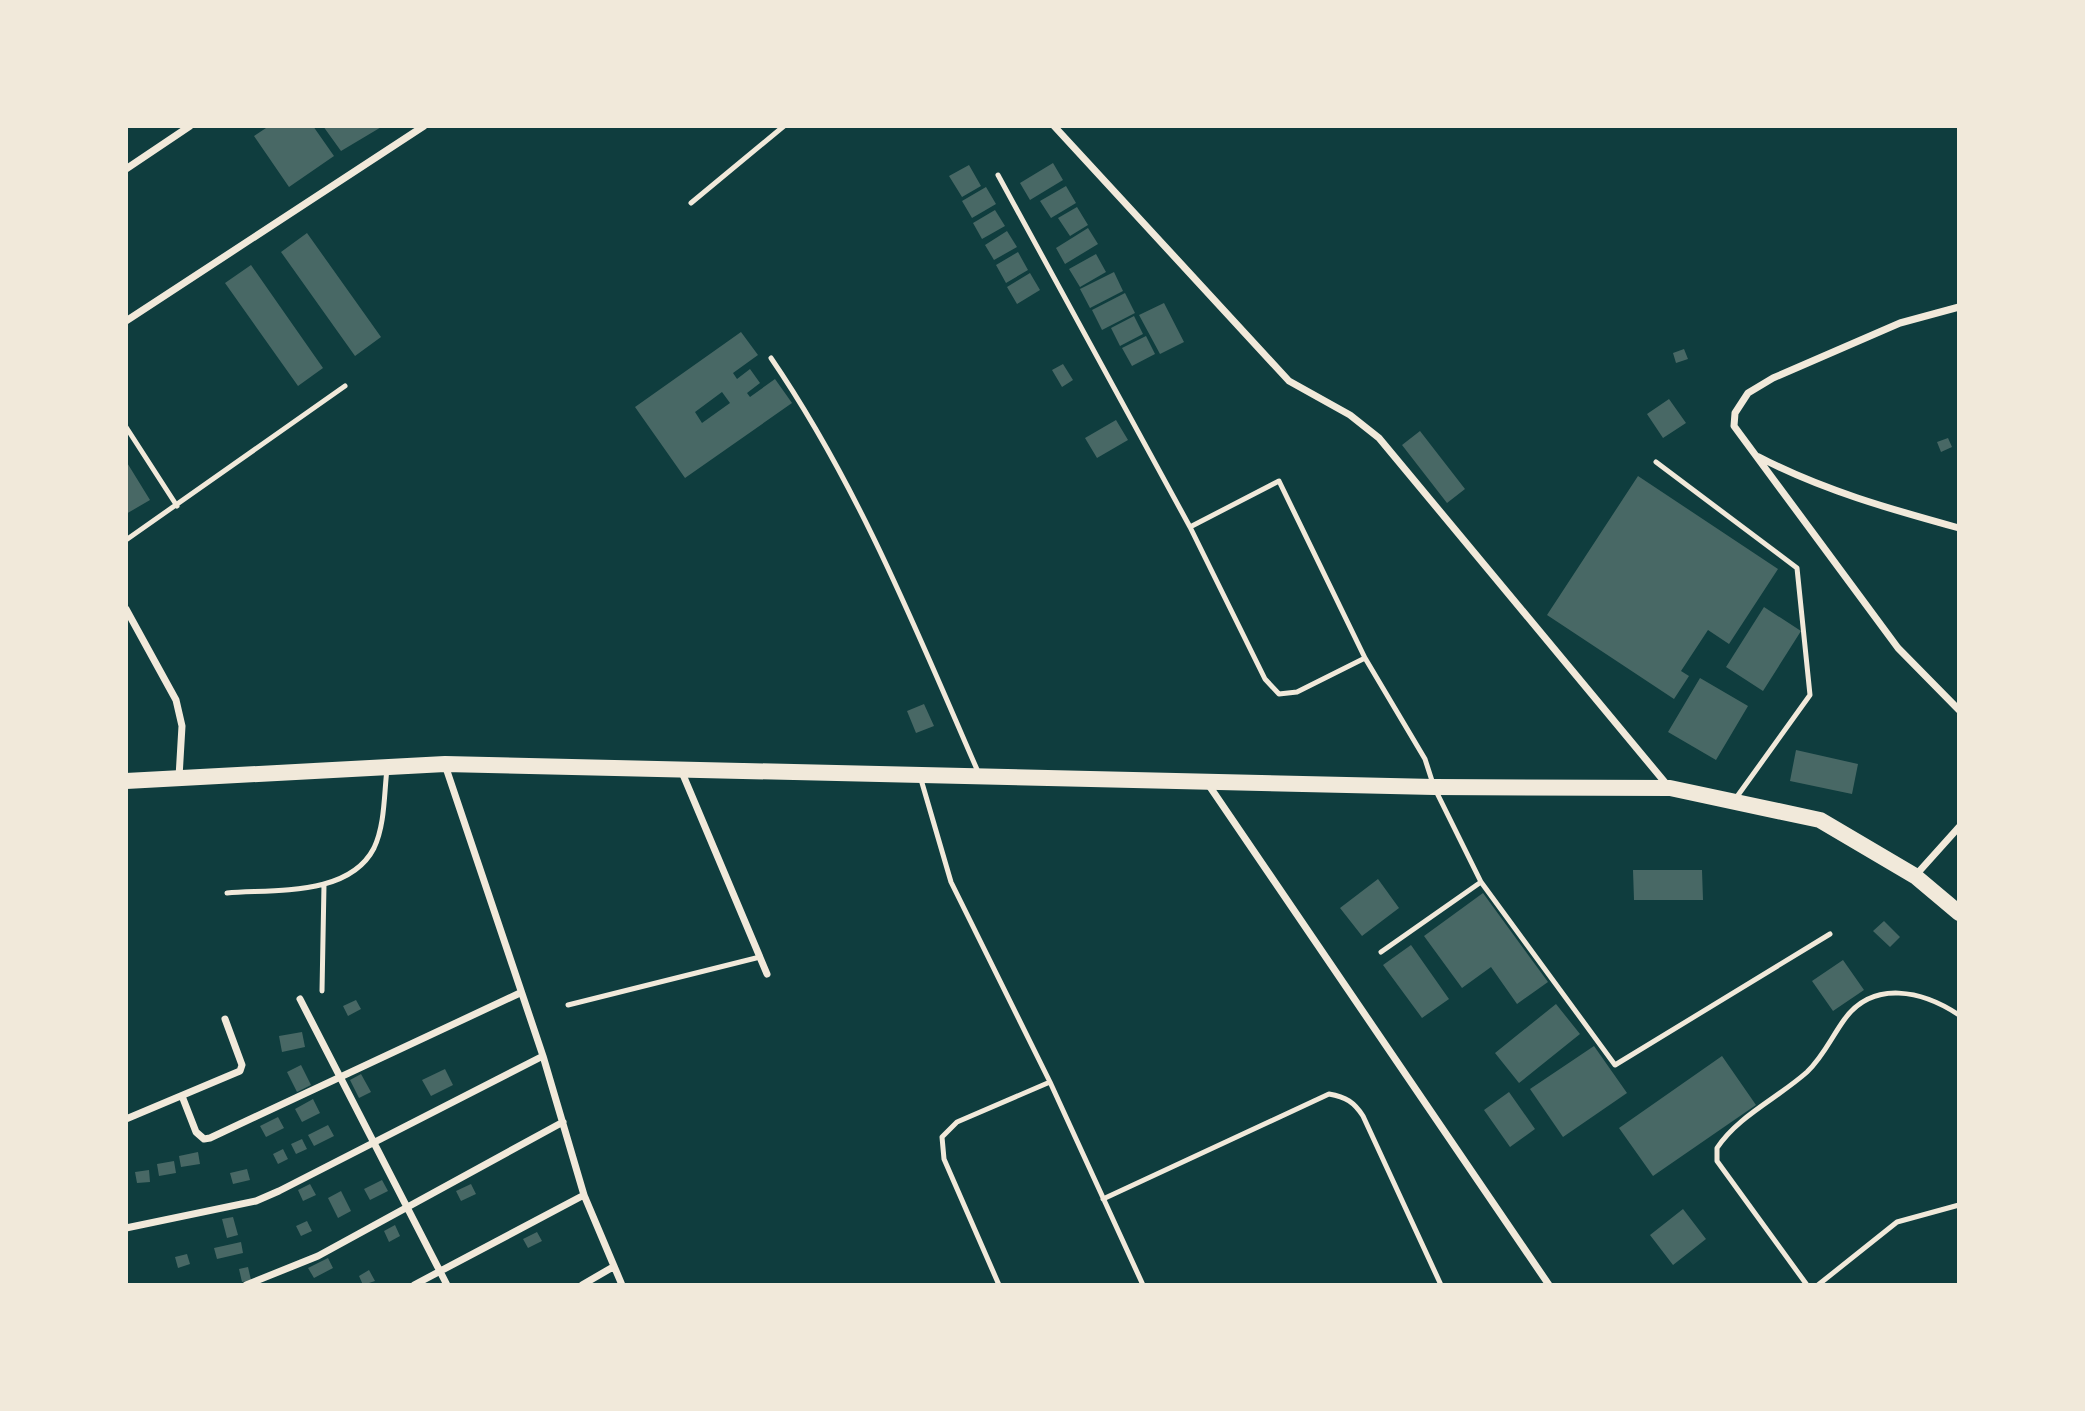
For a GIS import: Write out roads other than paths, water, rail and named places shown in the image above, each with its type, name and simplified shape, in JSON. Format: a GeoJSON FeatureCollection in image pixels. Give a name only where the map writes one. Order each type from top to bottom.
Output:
{"type":"FeatureCollection","features":[{"type":"Feature","properties":{"kind":"main road"},"geometry":{"type":"LineString","coordinates":[[126,781],[445,764],[1434,787],[1670,788],[1820,820],[1915,876],[1959,913]]}},
{"type":"Feature","properties":{"kind":"street"},"geometry":{"type":"LineString","coordinates":[[126,169],[190,126]]}},
{"type":"Feature","properties":{"kind":"street"},"geometry":{"type":"LineString","coordinates":[[126,321],[425,126]]}},
{"type":"Feature","properties":{"kind":"street"},"geometry":{"type":"LineString","coordinates":[[1054,126],[1289,381],[1350,415],[1378,438],[1670,788]]}},
{"type":"Feature","properties":{"kind":"street"},"geometry":{"type":"LineString","coordinates":[[1959,307],[1900,323],[1748,393],[1735,412],[1734,426],[1898,648],[1959,710]]}},
{"type":"Feature","properties":{"kind":"street"},"geometry":{"type":"LineString","coordinates":[[1755,455],[1799,477],[1889,508],[1959,528]]}},
{"type":"Feature","properties":{"kind":"street"},"geometry":{"type":"LineString","coordinates":[[126,609],[176,700],[182,726],[179,777]]}},
{"type":"Feature","properties":{"kind":"street"},"geometry":{"type":"LineString","coordinates":[[445,764],[543,1056],[584,1195],[622,1285]]}},
{"type":"Feature","properties":{"kind":"street"},"geometry":{"type":"LineString","coordinates":[[681,769],[767,974]]}},
{"type":"Feature","properties":{"kind":"street"},"geometry":{"type":"LineString","coordinates":[[1206,780],[1549,1285]]}},
{"type":"Feature","properties":{"kind":"street"},"geometry":{"type":"LineString","coordinates":[[1915,876],[1959,827]]}},
{"type":"Feature","properties":{"kind":"street"},"geometry":{"type":"LineString","coordinates":[[182,1096],[195,1132],[204,1139],[520,993]]}},
{"type":"Feature","properties":{"kind":"street"},"geometry":{"type":"LineString","coordinates":[[300,999],[447,1285]]}},
{"type":"Feature","properties":{"kind":"street"},"geometry":{"type":"LineString","coordinates":[[126,1119],[240,1071],[242,1065],[225,1019]]}},
{"type":"Feature","properties":{"kind":"street"},"geometry":{"type":"LineString","coordinates":[[126,1228],[256,1201],[543,1056]]}},
{"type":"Feature","properties":{"kind":"street"},"geometry":{"type":"LineString","coordinates":[[247,1285],[318,1256],[563,1122]]}},
{"type":"Feature","properties":{"kind":"street"},"geometry":{"type":"LineString","coordinates":[[414,1285],[584,1195]]}},
{"type":"Feature","properties":{"kind":"street"},"geometry":{"type":"LineString","coordinates":[[582,1285],[614,1267]]}},
{"type":"Feature","properties":{"kind":"lane"},"geometry":{"type":"LineString","coordinates":[[691,203],[784,126]]}},
{"type":"Feature","properties":{"kind":"lane"},"geometry":{"type":"LineString","coordinates":[[998,175],[1190,527],[1265,679],[1279,694],[1297,692],[1365,658]]}},
{"type":"Feature","properties":{"kind":"lane"},"geometry":{"type":"LineString","coordinates":[[771,358],[805,407],[837,464],[908,611],[980,775]]}},
{"type":"Feature","properties":{"kind":"lane"},"geometry":{"type":"LineString","coordinates":[[126,540],[345,386]]}},
{"type":"Feature","properties":{"kind":"lane"},"geometry":{"type":"LineString","coordinates":[[126,427],[177,506]]}},
{"type":"Feature","properties":{"kind":"lane"},"geometry":{"type":"LineString","coordinates":[[1657,462],[1797,568],[1810,695],[1733,802]]}},
{"type":"Feature","properties":{"kind":"lane"},"geometry":{"type":"LineString","coordinates":[[1190,527],[1279,481],[1365,658],[1425,759],[1434,787],[1481,882],[1615,1065],[1830,934]]}},
{"type":"Feature","properties":{"kind":"lane"},"geometry":{"type":"LineString","coordinates":[[227,893],[324,885],[355,870],[373,849],[381,826],[387,767]]}},
{"type":"Feature","properties":{"kind":"lane"},"geometry":{"type":"LineString","coordinates":[[919,774],[951,882],[1050,1082],[1143,1285]]}},
{"type":"Feature","properties":{"kind":"lane"},"geometry":{"type":"LineString","coordinates":[[1381,952],[1481,882]]}},
{"type":"Feature","properties":{"kind":"lane"},"geometry":{"type":"LineString","coordinates":[[322,991],[324,885]]}},
{"type":"Feature","properties":{"kind":"lane"},"geometry":{"type":"LineString","coordinates":[[568,1005],[760,957]]}},
{"type":"Feature","properties":{"kind":"lane"},"geometry":{"type":"LineString","coordinates":[[1807,1285],[1717,1161],[1717,1148],[1732,1129],[1807,1072],[1822,1056],[1856,1006],[1870,997],[1890,991],[1912,993],[1959,1014]]}},
{"type":"Feature","properties":{"kind":"lane"},"geometry":{"type":"LineString","coordinates":[[999,1285],[944,1159],[942,1137],[957,1122],[1050,1082]]}},
{"type":"Feature","properties":{"kind":"lane"},"geometry":{"type":"LineString","coordinates":[[1103,1199],[1329,1094],[1343,1097],[1355,1104],[1363,1116],[1441,1285]]}},
{"type":"Feature","properties":{"kind":"lane"},"geometry":{"type":"LineString","coordinates":[[1818,1285],[1897,1222],[1959,1205]]}}]}
